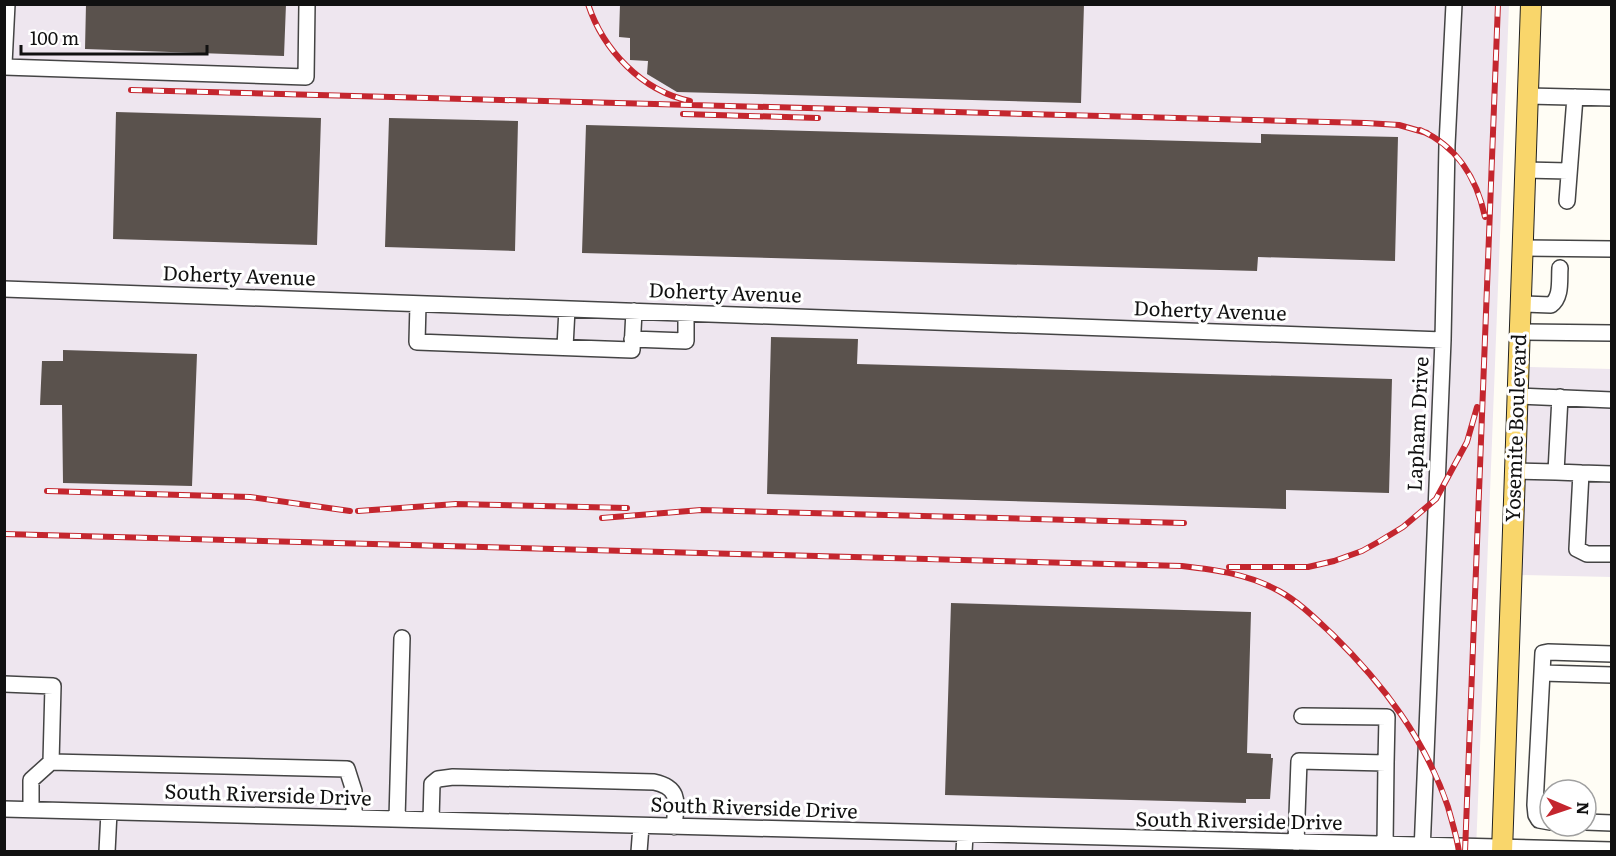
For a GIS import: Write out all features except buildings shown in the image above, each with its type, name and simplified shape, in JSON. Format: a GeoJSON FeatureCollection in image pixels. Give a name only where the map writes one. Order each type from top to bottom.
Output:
{"type":"FeatureCollection","features":[{"type":"Feature","properties":{"kind":"main road","name":"Yosemite Boulevard"},"geometry":{"type":"LineString","coordinates":[[1502,849],[1531,4]]}},
{"type":"Feature","properties":{"kind":"street"},"geometry":{"type":"LineString","coordinates":[[7,4],[4,65],[306,77],[308,4]]}},
{"type":"Feature","properties":{"kind":"street","name":"Lapham Drive"},"geometry":{"type":"LineString","coordinates":[[1422,849],[1454,4]]}},
{"type":"Feature","properties":{"kind":"street"},"geometry":{"type":"LineString","coordinates":[[1528,96],[1611,98]]}},
{"type":"Feature","properties":{"kind":"street"},"geometry":{"type":"LineString","coordinates":[[1567,201],[1575,97]]}},
{"type":"Feature","properties":{"kind":"street"},"geometry":{"type":"LineString","coordinates":[[1525,170],[1568,171]]}},
{"type":"Feature","properties":{"kind":"street"},"geometry":{"type":"LineString","coordinates":[[1522,248],[1611,249]]}},
{"type":"Feature","properties":{"kind":"street"},"geometry":{"type":"LineString","coordinates":[[1521,304],[1555,302],[1558,297],[1560,268]]}},
{"type":"Feature","properties":{"kind":"street","name":"Doherty Avenue"},"geometry":{"type":"LineString","coordinates":[[4,289],[1443,340]]}},
{"type":"Feature","properties":{"kind":"street"},"geometry":{"type":"LineString","coordinates":[[418,304],[417,342],[632,350],[633,311]]}},
{"type":"Feature","properties":{"kind":"street"},"geometry":{"type":"LineString","coordinates":[[565,347],[567,309]]}},
{"type":"Feature","properties":{"kind":"street"},"geometry":{"type":"LineString","coordinates":[[632,339],[686,341],[686,313]]}},
{"type":"Feature","properties":{"kind":"street"},"geometry":{"type":"LineString","coordinates":[[1520,332],[1611,333]]}},
{"type":"Feature","properties":{"kind":"street"},"geometry":{"type":"LineString","coordinates":[[1517,396],[1611,399]]}},
{"type":"Feature","properties":{"kind":"street"},"geometry":{"type":"LineString","coordinates":[[1556,471],[1560,398]]}},
{"type":"Feature","properties":{"kind":"street"},"geometry":{"type":"LineString","coordinates":[[1515,471],[1611,474]]}},
{"type":"Feature","properties":{"kind":"street"},"geometry":{"type":"LineString","coordinates":[[1581,473],[1577,549],[1587,554],[1611,554]]}},
{"type":"Feature","properties":{"kind":"street"},"geometry":{"type":"LineString","coordinates":[[397,819],[402,638]]}},
{"type":"Feature","properties":{"kind":"street"},"geometry":{"type":"LineString","coordinates":[[1538,818],[1535,805],[1543,653],[1611,654]]}},
{"type":"Feature","properties":{"kind":"street"},"geometry":{"type":"LineString","coordinates":[[1542,673],[1611,675]]}},
{"type":"Feature","properties":{"kind":"street"},"geometry":{"type":"LineString","coordinates":[[4,684],[53,686],[51,762]]}},
{"type":"Feature","properties":{"kind":"street"},"geometry":{"type":"LineString","coordinates":[[1302,716],[1387,717],[1385,845]]}},
{"type":"Feature","properties":{"kind":"street"},"geometry":{"type":"LineString","coordinates":[[1296,843],[1299,761],[1386,763]]}},
{"type":"Feature","properties":{"kind":"street"},"geometry":{"type":"LineString","coordinates":[[31,810],[31,780],[51,762],[347,769],[354,791],[354,818]]}},
{"type":"Feature","properties":{"kind":"street"},"geometry":{"type":"LineString","coordinates":[[431,820],[432,784],[438,778],[654,782],[671,788],[676,798],[674,827]]}},
{"type":"Feature","properties":{"kind":"street","name":"South Riverside Drive"},"geometry":{"type":"LineString","coordinates":[[4,809],[965,835],[1163,846],[1267,847],[1296,843],[1385,845],[1422,849],[1611,850]]}},
{"type":"Feature","properties":{"kind":"street"},"geometry":{"type":"LineString","coordinates":[[107,852],[109,812]]}},
{"type":"Feature","properties":{"kind":"street"},"geometry":{"type":"LineString","coordinates":[[639,852],[641,826]]}},
{"type":"Feature","properties":{"kind":"street"},"geometry":{"type":"LineString","coordinates":[[964,852],[965,835]]}},
{"type":"Feature","properties":{"kind":"shaded area"},"geometry":{"type":"Polygon","coordinates":[[[5,5],[1509,5],[1476,851],[5,852],[5,5]]]}},
{"type":"Feature","properties":{"kind":"shaded area"},"geometry":{"type":"Polygon","coordinates":[[[1530,367],[1611,369],[1611,577],[1519,575],[1530,367]]]}},
{"type":"Feature","properties":{"kind":"railway"},"geometry":{"type":"LineString","coordinates":[[588,4],[604,37],[627,66],[656,88],[690,101]]}},
{"type":"Feature","properties":{"kind":"railway"},"geometry":{"type":"LineString","coordinates":[[1465,852],[1498,4]]}},
{"type":"Feature","properties":{"kind":"railway"},"geometry":{"type":"LineString","coordinates":[[131,90],[1366,123],[1399,125],[1427,133]]}},
{"type":"Feature","properties":{"kind":"railway"},"geometry":{"type":"LineString","coordinates":[[683,114],[818,118]]}},
{"type":"Feature","properties":{"kind":"railway"},"geometry":{"type":"LineString","coordinates":[[1420,130],[1445,145],[1463,165],[1477,190],[1485,217]]}},
{"type":"Feature","properties":{"kind":"railway"},"geometry":{"type":"LineString","coordinates":[[1229,567],[1308,567],[1362,551],[1403,527],[1436,499],[1467,442],[1477,407]]}},
{"type":"Feature","properties":{"kind":"railway"},"geometry":{"type":"LineString","coordinates":[[47,491],[250,497],[350,511]]}},
{"type":"Feature","properties":{"kind":"railway"},"geometry":{"type":"LineString","coordinates":[[358,511],[456,504],[627,508]]}},
{"type":"Feature","properties":{"kind":"railway"},"geometry":{"type":"LineString","coordinates":[[602,518],[701,510],[1184,523]]}},
{"type":"Feature","properties":{"kind":"railway"},"geometry":{"type":"LineString","coordinates":[[4,534],[1182,566],[1232,574],[1267,585],[1300,605],[1351,653],[1385,693],[1415,736],[1439,782],[1459,852]]}}]}
